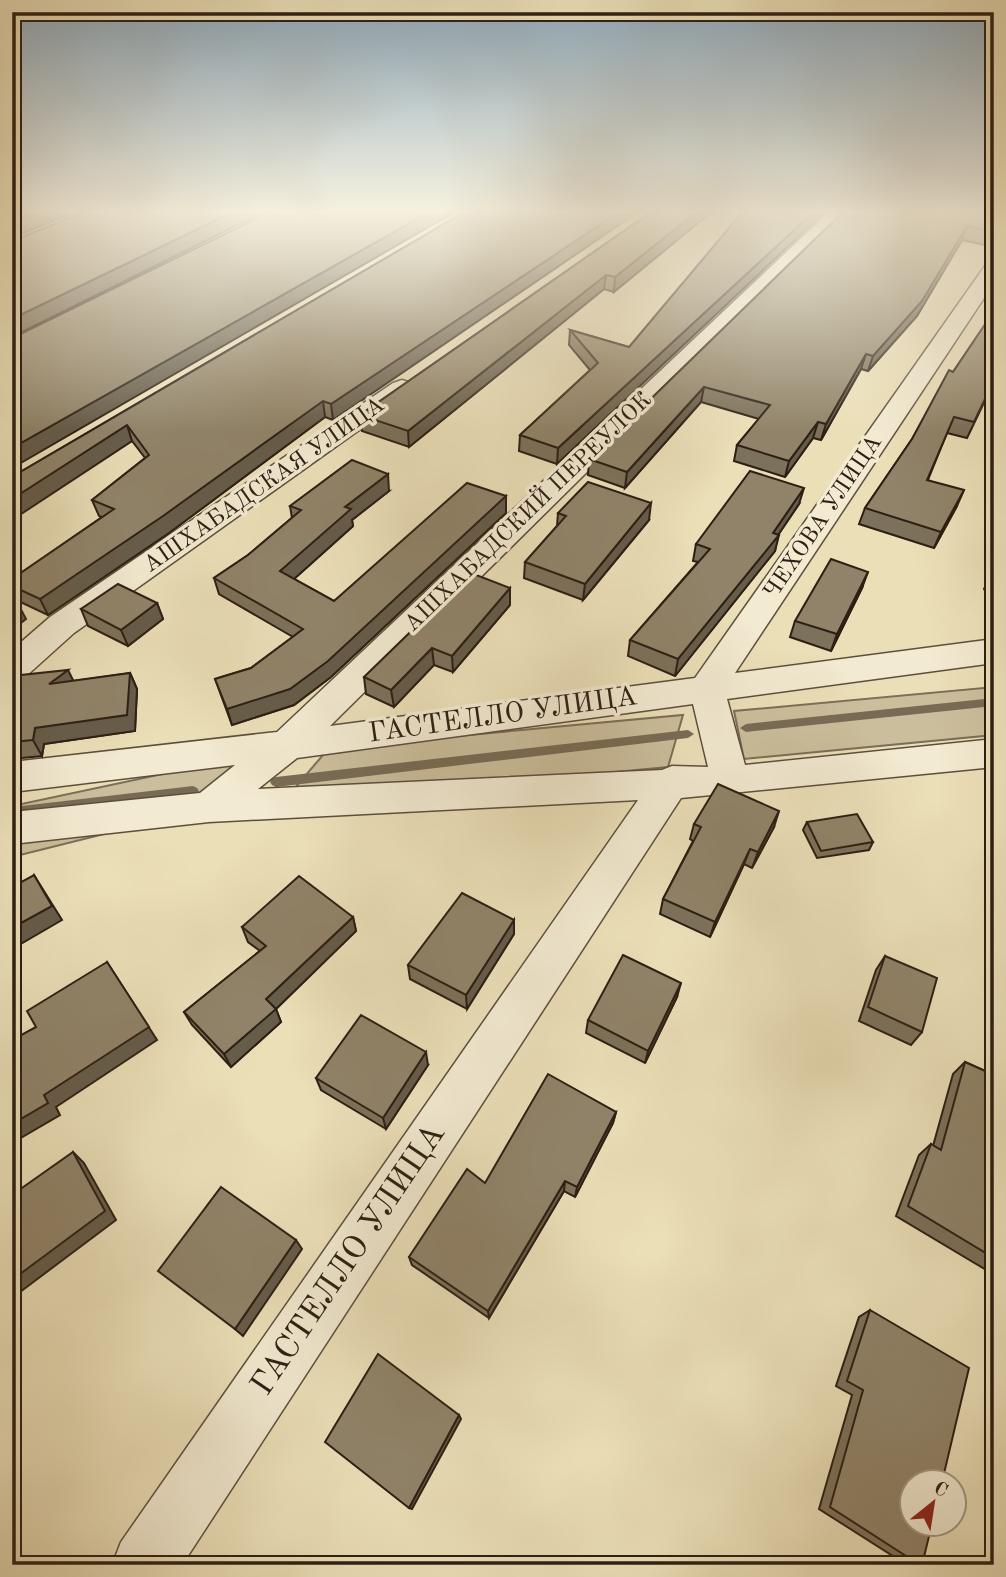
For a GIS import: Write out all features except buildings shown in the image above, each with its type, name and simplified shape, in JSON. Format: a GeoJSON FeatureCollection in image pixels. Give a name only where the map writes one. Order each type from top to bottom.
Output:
{"type":"FeatureCollection","features":[{"type":"Feature","properties":{"kind":"street","name":"АШХАБАДСКИЙ ПЕРЕУЛОК"},"geometry":{"type":"LineString","coordinates":[[209,807],[287,745],[766,284]]}},
{"type":"Feature","properties":{"kind":"street","name":"ЧЕХОВА УЛИЦА"},"geometry":{"type":"LineString","coordinates":[[706,688],[983,284]]}},
{"type":"Feature","properties":{"kind":"street","name":"АШХАБАДСКАЯ УЛИЦА"},"geometry":{"type":"LineString","coordinates":[[12,669],[62,625],[428,370]]}},
{"type":"Feature","properties":{"kind":"street","name":"ГАСТЕЛЛО УЛИЦА"},"geometry":{"type":"LineString","coordinates":[[12,777],[287,745],[994,651]]}},
{"type":"Feature","properties":{"kind":"street"},"geometry":{"type":"LineString","coordinates":[[706,688],[730,781]]}},
{"type":"Feature","properties":{"kind":"street"},"geometry":{"type":"LineString","coordinates":[[12,828],[209,807],[672,781],[730,781],[994,753]]}},
{"type":"Feature","properties":{"kind":"street","name":"ГАСТЕЛЛО УЛИЦА"},"geometry":{"type":"LineString","coordinates":[[144,1565],[672,781]]}},
{"type":"Feature","properties":{"kind":"shaded area"},"geometry":{"type":"Polygon","coordinates":[[[994,687],[994,735],[744,759],[734,711],[994,687]]]}},
{"type":"Feature","properties":{"kind":"shaded area"},"geometry":{"type":"Polygon","coordinates":[[[683,715],[668,767],[281,804],[329,748],[683,715]]]}},
{"type":"Feature","properties":{"kind":"shaded area"},"geometry":{"type":"Polygon","coordinates":[[[247,756],[188,813],[12,857],[12,806],[247,756]]]}},
{"type":"Feature","properties":{"kind":"waterway"},"geometry":{"type":"LineString","coordinates":[[746,728],[994,702]]}},
{"type":"Feature","properties":{"kind":"waterway"},"geometry":{"type":"LineString","coordinates":[[276,782],[688,734]]}},
{"type":"Feature","properties":{"kind":"waterway"},"geometry":{"type":"LineString","coordinates":[[13,812],[193,791]]}}]}
